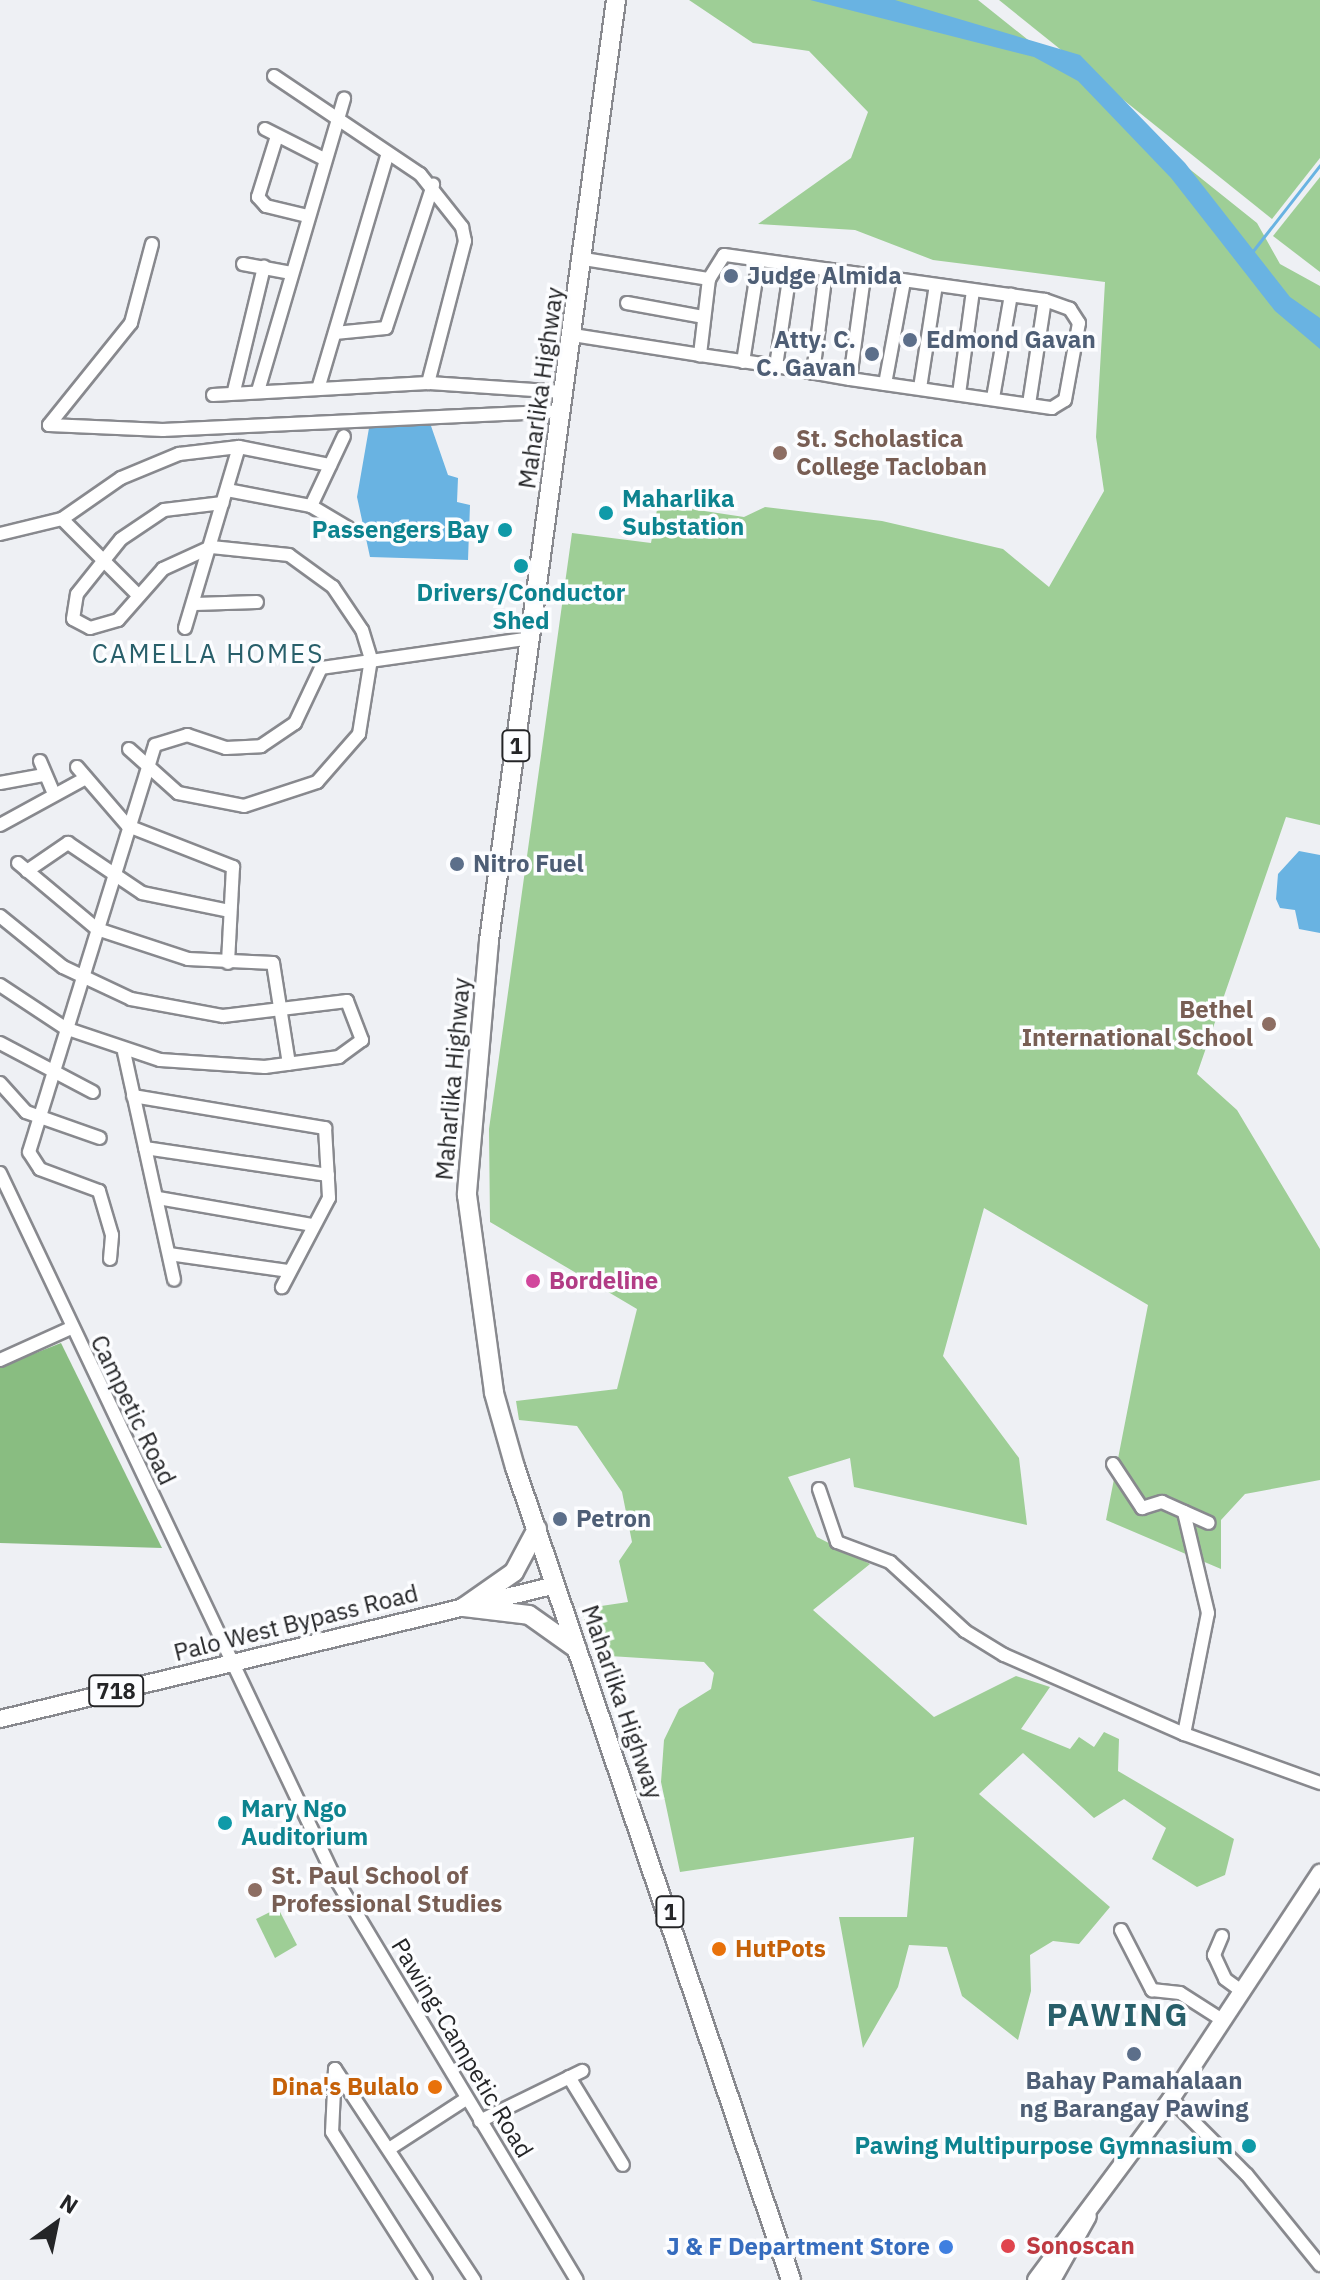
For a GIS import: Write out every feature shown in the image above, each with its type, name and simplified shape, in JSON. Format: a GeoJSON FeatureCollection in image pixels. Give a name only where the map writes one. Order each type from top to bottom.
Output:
{"type":"FeatureCollection","features":[{"type":"Feature","properties":{"kind":"highway","name":"Maharlika Highway"},"geometry":{"type":"LineString","coordinates":[[616,0],[470,1101],[467,1195],[494,1393],[537,1529],[758,2174],[791,2280]]}},
{"type":"Feature","properties":{"kind":"highway"},"geometry":{"type":"LineString","coordinates":[[464,1607],[514,1572],[537,1529]]}},
{"type":"Feature","properties":{"kind":"highway"},"geometry":{"type":"LineString","coordinates":[[464,1607],[529,1615],[580,1651]]}},
{"type":"Feature","properties":{"kind":"highway","name":"Maharlika Highway"},"geometry":{"type":"LineString","coordinates":[[758,2174],[799,2280]]}},
{"type":"Feature","properties":{"kind":"main road","name":"Palo West Bypass Road"},"geometry":{"type":"LineString","coordinates":[[0,1719],[556,1585]]}},
{"type":"Feature","properties":{"kind":"main road"},"geometry":{"type":"LineString","coordinates":[[1036,2280],[1088,2215],[1171,2099],[1320,1873]]}},
{"type":"Feature","properties":{"kind":"main road"},"geometry":{"type":"LineString","coordinates":[[1052,2280],[1088,2215]]}},
{"type":"Feature","properties":{"kind":"street"},"geometry":{"type":"LineString","coordinates":[[274,76],[338,116],[433,185],[465,241],[428,383]]}},
{"type":"Feature","properties":{"kind":"street"},"geometry":{"type":"LineString","coordinates":[[258,391],[344,98]]}},
{"type":"Feature","properties":{"kind":"street"},"geometry":{"type":"LineString","coordinates":[[265,129],[324,159]]}},
{"type":"Feature","properties":{"kind":"street"},"geometry":{"type":"LineString","coordinates":[[277,136],[258,197],[266,206],[307,216]]}},
{"type":"Feature","properties":{"kind":"street"},"geometry":{"type":"LineString","coordinates":[[318,389],[388,153]]}},
{"type":"Feature","properties":{"kind":"street"},"geometry":{"type":"LineString","coordinates":[[335,333],[386,328],[433,185]]}},
{"type":"Feature","properties":{"kind":"street"},"geometry":{"type":"LineString","coordinates":[[152,244],[131,323],[49,425],[163,430],[562,411]]}},
{"type":"Feature","properties":{"kind":"street"},"geometry":{"type":"LineString","coordinates":[[573,335],[743,362],[776,366],[885,384],[1029,404],[1064,404],[1079,323],[1070,309],[1045,300],[724,255],[709,279],[700,355]]}},
{"type":"Feature","properties":{"kind":"street"},"geometry":{"type":"LineString","coordinates":[[584,259],[709,279]]}},
{"type":"Feature","properties":{"kind":"street"},"geometry":{"type":"LineString","coordinates":[[743,362],[759,260]]}},
{"type":"Feature","properties":{"kind":"street"},"geometry":{"type":"LineString","coordinates":[[243,264],[291,273]]}},
{"type":"Feature","properties":{"kind":"street"},"geometry":{"type":"LineString","coordinates":[[776,366],[791,266]]}},
{"type":"Feature","properties":{"kind":"street"},"geometry":{"type":"LineString","coordinates":[[234,391],[264,267]]}},
{"type":"Feature","properties":{"kind":"street"},"geometry":{"type":"LineString","coordinates":[[813,373],[826,271]]}},
{"type":"Feature","properties":{"kind":"street"},"geometry":{"type":"LineString","coordinates":[[850,379],[864,277]]}},
{"type":"Feature","properties":{"kind":"street"},"geometry":{"type":"LineString","coordinates":[[885,384],[904,281]]}},
{"type":"Feature","properties":{"kind":"street"},"geometry":{"type":"LineString","coordinates":[[920,388],[936,285]]}},
{"type":"Feature","properties":{"kind":"street"},"geometry":{"type":"LineString","coordinates":[[959,394],[973,291]]}},
{"type":"Feature","properties":{"kind":"street"},"geometry":{"type":"LineString","coordinates":[[993,398],[1011,295]]}},
{"type":"Feature","properties":{"kind":"street"},"geometry":{"type":"LineString","coordinates":[[1029,404],[1045,300]]}},
{"type":"Feature","properties":{"kind":"street"},"geometry":{"type":"LineString","coordinates":[[627,303],[703,317]]}},
{"type":"Feature","properties":{"kind":"street"},"geometry":{"type":"LineString","coordinates":[[213,395],[234,391],[428,383],[565,392]]}},
{"type":"Feature","properties":{"kind":"street"},"geometry":{"type":"LineString","coordinates":[[311,506],[344,436]]}},
{"type":"Feature","properties":{"kind":"street"},"geometry":{"type":"LineString","coordinates":[[0,534],[62,519],[140,469],[179,454],[239,447],[330,465]]}},
{"type":"Feature","properties":{"kind":"street"},"geometry":{"type":"LineString","coordinates":[[185,628],[195,604],[239,447]]}},
{"type":"Feature","properties":{"kind":"street"},"geometry":{"type":"LineString","coordinates":[[129,749],[145,771],[212,805],[294,794],[347,755],[364,716],[371,659],[350,606],[312,567],[267,548],[211,547],[163,569],[104,626],[73,619],[77,594],[103,556],[164,510],[225,496],[311,506],[348,528]]}},
{"type":"Feature","properties":{"kind":"street"},"geometry":{"type":"LineString","coordinates":[[62,519],[103,556],[137,594]]}},
{"type":"Feature","properties":{"kind":"street"},"geometry":{"type":"LineString","coordinates":[[195,604],[257,602]]}},
{"type":"Feature","properties":{"kind":"street"},"geometry":{"type":"LineString","coordinates":[[110,1259],[112,1235],[99,1191],[31,1159],[39,1118],[65,1028],[145,771],[160,741],[187,735],[240,749],[272,742],[302,713],[319,669],[531,638]]}},
{"type":"Feature","properties":{"kind":"street"},"geometry":{"type":"LineString","coordinates":[[40,761],[54,794]]}},
{"type":"Feature","properties":{"kind":"street"},"geometry":{"type":"LineString","coordinates":[[77,767],[128,826],[177,850],[228,862],[228,963]]}},
{"type":"Feature","properties":{"kind":"street"},"geometry":{"type":"LineString","coordinates":[[0,783],[44,775]]}},
{"type":"Feature","properties":{"kind":"street"},"geometry":{"type":"LineString","coordinates":[[0,825],[86,778]]}},
{"type":"Feature","properties":{"kind":"street"},"geometry":{"type":"LineString","coordinates":[[230,911],[181,906],[113,875],[68,843],[22,867],[97,929],[188,959],[273,963],[284,1014],[289,1064]]}},
{"type":"Feature","properties":{"kind":"street"},"geometry":{"type":"LineString","coordinates":[[0,916],[82,979],[193,1013],[284,1014],[347,1001],[361,1033],[355,1051],[289,1064],[214,1066],[124,1052],[65,1028],[0,985]]}},
{"type":"Feature","properties":{"kind":"street"},"geometry":{"type":"LineString","coordinates":[[0,1043],[52,1075],[93,1092]]}},
{"type":"Feature","properties":{"kind":"street"},"geometry":{"type":"LineString","coordinates":[[124,1052],[174,1280]]}},
{"type":"Feature","properties":{"kind":"street"},"geometry":{"type":"LineString","coordinates":[[0,1083],[10,1100],[39,1118],[100,1138]]}},
{"type":"Feature","properties":{"kind":"street"},"geometry":{"type":"LineString","coordinates":[[133,1096],[320,1124],[328,1133],[329,1198],[312,1225],[282,1287]]}},
{"type":"Feature","properties":{"kind":"street"},"geometry":{"type":"LineString","coordinates":[[145,1148],[328,1175]]}},
{"type":"Feature","properties":{"kind":"street","name":"Campetic Road"},"geometry":{"type":"LineString","coordinates":[[1,1181],[69,1329],[232,1663]]}},
{"type":"Feature","properties":{"kind":"street"},"geometry":{"type":"LineString","coordinates":[[158,1198],[312,1225]]}},
{"type":"Feature","properties":{"kind":"street"},"geometry":{"type":"LineString","coordinates":[[169,1254],[288,1271]]}},
{"type":"Feature","properties":{"kind":"street"},"geometry":{"type":"LineString","coordinates":[[0,1360],[69,1329]]}},
{"type":"Feature","properties":{"kind":"street"},"geometry":{"type":"LineString","coordinates":[[1113,1464],[1142,1508],[1162,1502],[1209,1523]]}},
{"type":"Feature","properties":{"kind":"street"},"geometry":{"type":"LineString","coordinates":[[819,1489],[837,1542],[890,1562],[965,1631],[1184,1734],[1320,1783]]}},
{"type":"Feature","properties":{"kind":"street"},"geometry":{"type":"LineString","coordinates":[[1184,1512],[1208,1613],[1184,1734]]}},
{"type":"Feature","properties":{"kind":"street","name":"Pawing-Campetic Road"},"geometry":{"type":"LineString","coordinates":[[232,1663],[334,1876],[577,2280]]}},
{"type":"Feature","properties":{"kind":"street"},"geometry":{"type":"LineString","coordinates":[[1121,1930],[1152,1990],[1180,1993],[1224,2021]]}},
{"type":"Feature","properties":{"kind":"street"},"geometry":{"type":"LineString","coordinates":[[1222,1936],[1214,1955],[1225,1979],[1243,1992]]}},
{"type":"Feature","properties":{"kind":"street"},"geometry":{"type":"LineString","coordinates":[[426,2280],[332,2132],[335,2069],[474,2280]]}},
{"type":"Feature","properties":{"kind":"street"},"geometry":{"type":"LineString","coordinates":[[480,2121],[582,2071]]}},
{"type":"Feature","properties":{"kind":"street"},"geometry":{"type":"LineString","coordinates":[[569,2077],[623,2165]]}},
{"type":"Feature","properties":{"kind":"street"},"geometry":{"type":"LineString","coordinates":[[389,2149],[466,2099]]}},
{"type":"Feature","properties":{"kind":"street"},"geometry":{"type":"LineString","coordinates":[[1171,2099],[1247,2175],[1320,2265]]}},
{"type":"Feature","properties":{"kind":"green space"},"geometry":{"type":"Polygon","coordinates":[[[689,0],[978,0],[1257,223],[1280,264],[1320,286],[1320,825],[1286,817],[1197,1074],[1237,1110],[1320,1249],[1320,1480],[1245,1494],[1221,1520],[1221,1569],[1106,1520],[1148,1305],[984,1208],[943,1356],[1019,1458],[1027,1525],[854,1487],[850,1458],[788,1477],[817,1537],[870,1564],[813,1610],[934,1717],[1016,1676],[1050,1687],[1021,1729],[1070,1749],[1079,1737],[1094,1747],[1104,1732],[1119,1739],[1118,1771],[1234,1839],[1225,1875],[1197,1887],[1152,1859],[1166,1828],[1124,1799],[1094,1818],[1023,1753],[979,1794],[1110,1907],[1079,1944],[1053,1941],[1030,1955],[1031,1991],[1018,2040],[962,1996],[947,1947],[909,1945],[898,1987],[863,2048],[839,1917],[907,1917],[914,1837],[680,1872],[661,1782],[664,1740],[679,1709],[711,1689],[714,1673],[704,1662],[594,1655],[581,1609],[628,1602],[619,1561],[632,1542],[622,1492],[577,1426],[519,1420],[516,1401],[617,1389],[637,1309],[490,1222],[489,1129],[572,533],[651,543],[658,504],[744,517],[765,507],[882,521],[1003,549],[1049,587],[1104,491],[1096,437],[1105,282],[933,260],[855,230],[758,224],[851,158],[868,112],[809,51],[753,43],[689,0]]]}},
{"type":"Feature","properties":{"kind":"green space"},"geometry":{"type":"Polygon","coordinates":[[[999,0],[1320,0],[1320,158],[1272,219],[999,0]]]}},
{"type":"Feature","properties":{"kind":"green space"},"geometry":{"type":"Polygon","coordinates":[[[1320,177],[1320,272],[1273,236],[1320,177]]]}},
{"type":"Feature","properties":{"kind":"green space"},"geometry":{"type":"Polygon","coordinates":[[[61,1343],[162,1548],[0,1543],[0,1367],[61,1343]]]}},
{"type":"Feature","properties":{"kind":"green space"},"geometry":{"type":"Polygon","coordinates":[[[278,1908],[297,1945],[275,1958],[256,1919],[278,1908]]]}},
{"type":"Feature","properties":{"kind":"water"},"geometry":{"type":"Polygon","coordinates":[[[810,0],[895,0],[1080,55],[1185,163],[1290,297],[1320,318],[1320,349],[1275,311],[1171,178],[1078,81],[1034,57],[810,0]]]}},
{"type":"Feature","properties":{"kind":"water"},"geometry":{"type":"Polygon","coordinates":[[[430,423],[448,475],[458,478],[457,502],[470,505],[468,560],[370,557],[357,497],[369,428],[430,423]]]}},
{"type":"Feature","properties":{"kind":"water"},"geometry":{"type":"Polygon","coordinates":[[[1299,851],[1320,855],[1320,933],[1299,929],[1295,910],[1280,908],[1276,899],[1278,874],[1299,851]]]}},
{"type":"Feature","properties":{"kind":"waterway"},"geometry":{"type":"LineString","coordinates":[[1252,252],[1320,165]]}},
{"type":"Feature","properties":{"kind":"place","name":"Judge Almida"},"geometry":{"type":"Point","coordinates":[731,276]}},
{"type":"Feature","properties":{"kind":"place","name":"Edmond Gavan"},"geometry":{"type":"Point","coordinates":[910,340]}},
{"type":"Feature","properties":{"kind":"place","name":"Atty. C. C. Gavan"},"geometry":{"type":"Point","coordinates":[872,354]}},
{"type":"Feature","properties":{"kind":"place","name":"St. Scholastica College Tacloban"},"geometry":{"type":"Point","coordinates":[780,453]}},
{"type":"Feature","properties":{"kind":"place","name":"Maharlika Substation"},"geometry":{"type":"Point","coordinates":[606,513]}},
{"type":"Feature","properties":{"kind":"place","name":"Passengers Bay"},"geometry":{"type":"Point","coordinates":[505,530]}},
{"type":"Feature","properties":{"kind":"place","name":"Drivers/Conductor Shed"},"geometry":{"type":"Point","coordinates":[521,566]}},
{"type":"Feature","properties":{"kind":"place","name":"Nitro Fuel"},"geometry":{"type":"Point","coordinates":[457,864]}},
{"type":"Feature","properties":{"kind":"place","name":"Bethel International School"},"geometry":{"type":"Point","coordinates":[1269,1024]}},
{"type":"Feature","properties":{"kind":"place","name":"Bordeline"},"geometry":{"type":"Point","coordinates":[533,1281]}},
{"type":"Feature","properties":{"kind":"place","name":"Petron"},"geometry":{"type":"Point","coordinates":[560,1519]}},
{"type":"Feature","properties":{"kind":"place","name":"Mary Ngo Auditorium"},"geometry":{"type":"Point","coordinates":[225,1823]}},
{"type":"Feature","properties":{"kind":"place","name":"St. Paul School of Professional Studies"},"geometry":{"type":"Point","coordinates":[255,1890]}},
{"type":"Feature","properties":{"kind":"place","name":"HutPots"},"geometry":{"type":"Point","coordinates":[719,1949]}},
{"type":"Feature","properties":{"kind":"place","name":"Bahay Pamahalaan ng Barangay Pawing"},"geometry":{"type":"Point","coordinates":[1134,2054]}},
{"type":"Feature","properties":{"kind":"place","name":"Dina's Bulalo"},"geometry":{"type":"Point","coordinates":[435,2087]}},
{"type":"Feature","properties":{"kind":"place","name":"Pawing Multipurpose Gymnasium"},"geometry":{"type":"Point","coordinates":[1249,2146]}},
{"type":"Feature","properties":{"kind":"place","name":"Sonoscan"},"geometry":{"type":"Point","coordinates":[1008,2246]}},
{"type":"Feature","properties":{"kind":"place","name":"J & F Department Store"},"geometry":{"type":"Point","coordinates":[946,2247]}},
{"type":"Feature","properties":{"kind":"district","name":"CAMELLA HOMES"},"geometry":{"type":"Point","coordinates":[208,654]}},
{"type":"Feature","properties":{"kind":"district","name":"PAWING"},"geometry":{"type":"Point","coordinates":[1118,2014]}}]}
